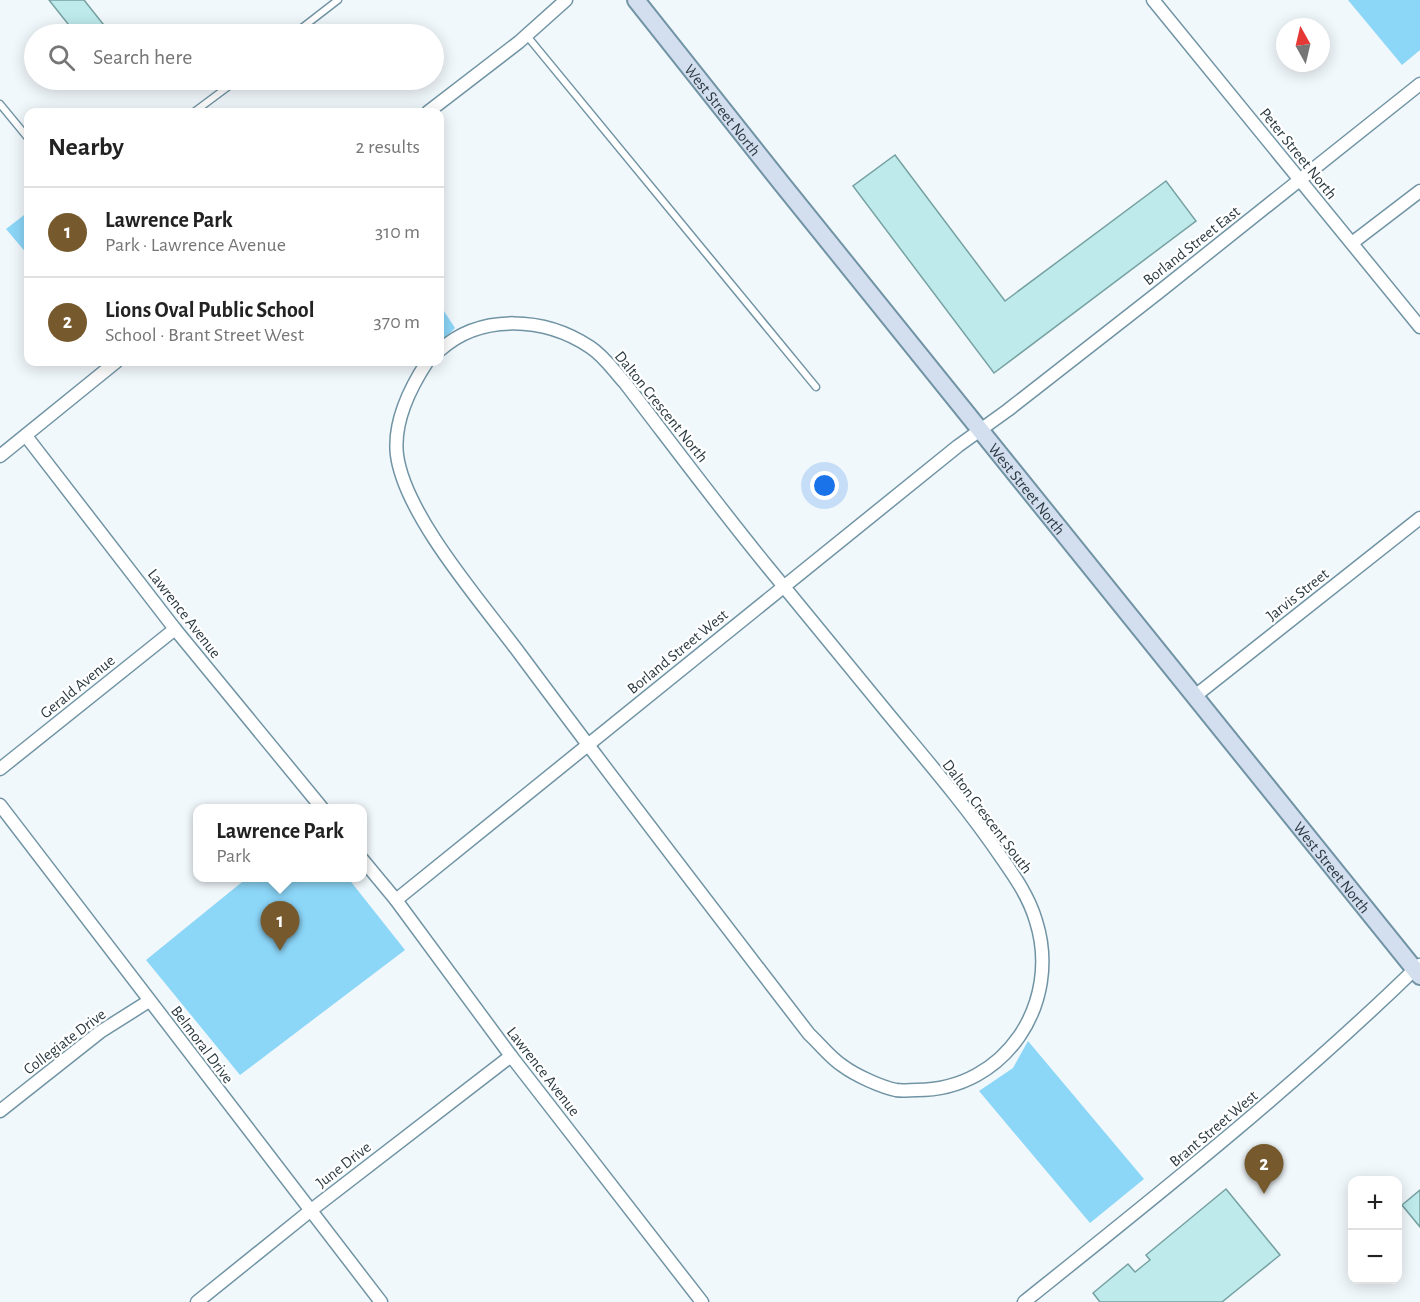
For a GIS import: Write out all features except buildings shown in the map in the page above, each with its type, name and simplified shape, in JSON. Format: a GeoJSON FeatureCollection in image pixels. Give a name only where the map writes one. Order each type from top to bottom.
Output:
{"type":"FeatureCollection","features":[{"type":"Feature","properties":{"kind":"main road","name":"West Street North"},"geometry":{"type":"LineString","coordinates":[[636,0],[782,184],[1418,970]]}},
{"type":"Feature","properties":{"kind":"street"},"geometry":{"type":"LineString","coordinates":[[433,108],[526,35],[566,0]]}},
{"type":"Feature","properties":{"kind":"street","name":"Peter Street North"},"geometry":{"type":"LineString","coordinates":[[1153,0],[1420,327]]}},
{"type":"Feature","properties":{"kind":"street","name":"Borland Street East"},"geometry":{"type":"LineString","coordinates":[[981,430],[1420,84]]}},
{"type":"Feature","properties":{"kind":"street"},"geometry":{"type":"LineString","coordinates":[[1352,243],[1420,191]]}},
{"type":"Feature","properties":{"kind":"street","name":"Dalton Crescent North"},"geometry":{"type":"LineString","coordinates":[[444,347],[460,335],[503,323],[526,323],[547,327],[590,347],[625,383],[784,586]]}},
{"type":"Feature","properties":{"kind":"street"},"geometry":{"type":"LineString","coordinates":[[0,456],[111,366]]}},
{"type":"Feature","properties":{"kind":"street"},"geometry":{"type":"LineString","coordinates":[[424,366],[414,382],[399,426],[397,455],[404,480],[428,528],[443,550],[587,745]]}},
{"type":"Feature","properties":{"kind":"street","name":"Borland Street West"},"geometry":{"type":"LineString","coordinates":[[396,900],[981,430]]}},
{"type":"Feature","properties":{"kind":"street","name":"Lawrence Avenue"},"geometry":{"type":"LineString","coordinates":[[26,436],[175,629],[319,804]]}},
{"type":"Feature","properties":{"kind":"street","name":"Jarvis Street"},"geometry":{"type":"LineString","coordinates":[[1195,696],[1420,518]]}},
{"type":"Feature","properties":{"kind":"street","name":"Dalton Crescent South"},"geometry":{"type":"LineString","coordinates":[[587,745],[809,1034],[842,1066],[896,1090],[932,1090],[972,1078],[990,1066],[1020,1037],[1038,996],[1042,973],[1042,947],[1030,904],[979,825],[784,586]]}},
{"type":"Feature","properties":{"kind":"street","name":"Gerald Avenue"},"geometry":{"type":"LineString","coordinates":[[0,769],[175,629]]}},
{"type":"Feature","properties":{"kind":"street","name":"Belmoral Drive"},"geometry":{"type":"LineString","coordinates":[[0,805],[381,1302]]}},
{"type":"Feature","properties":{"kind":"street","name":"Lawrence Avenue"},"geometry":{"type":"LineString","coordinates":[[367,864],[511,1056],[702,1302]]}},
{"type":"Feature","properties":{"kind":"street","name":"Brant Street West"},"geometry":{"type":"LineString","coordinates":[[1024,1302],[1201,1160],[1303,1074],[1418,970]]}},
{"type":"Feature","properties":{"kind":"street","name":"Collegiate Drive"},"geometry":{"type":"LineString","coordinates":[[0,1111],[100,1032],[149,1001]]}},
{"type":"Feature","properties":{"kind":"street","name":"June Drive"},"geometry":{"type":"LineString","coordinates":[[197,1302],[310,1211],[511,1056]]}},
{"type":"Feature","properties":{"kind":"lane"},"geometry":{"type":"LineString","coordinates":[[307,24],[338,0]]}},
{"type":"Feature","properties":{"kind":"lane"},"geometry":{"type":"LineString","coordinates":[[526,35],[816,387]]}},
{"type":"Feature","properties":{"kind":"lane"},"geometry":{"type":"LineString","coordinates":[[199,108],[224,90]]}},
{"type":"Feature","properties":{"kind":"lane"},"geometry":{"type":"LineString","coordinates":[[0,104],[24,133]]}},
{"type":"Feature","properties":{"kind":"shaded area"},"geometry":{"type":"Polygon","coordinates":[[[1348,0],[1420,0],[1420,50],[1402,65],[1348,0]]]}},
{"type":"Feature","properties":{"kind":"shaded area"},"geometry":{"type":"Polygon","coordinates":[[[24,215],[24,250],[6,229],[24,215]]]}},
{"type":"Feature","properties":{"kind":"shaded area"},"geometry":{"type":"Polygon","coordinates":[[[444,311],[455,328],[444,339],[444,311]]]}},
{"type":"Feature","properties":{"kind":"shaded area"},"geometry":{"type":"Polygon","coordinates":[[[242,882],[351,882],[405,950],[240,1075],[146,960],[242,882]]]}},
{"type":"Feature","properties":{"kind":"shaded area"},"geometry":{"type":"Polygon","coordinates":[[[1028,1041],[1144,1179],[1090,1223],[979,1091],[1013,1068],[1028,1041]]]}},
{"type":"Feature","properties":{"kind":"place","name":"Lawrence Park"},"geometry":{"type":"Point","coordinates":[280,951]}},
{"type":"Feature","properties":{"kind":"place","name":"Lions Oval Public School"},"geometry":{"type":"Point","coordinates":[1264,1194]}}]}
